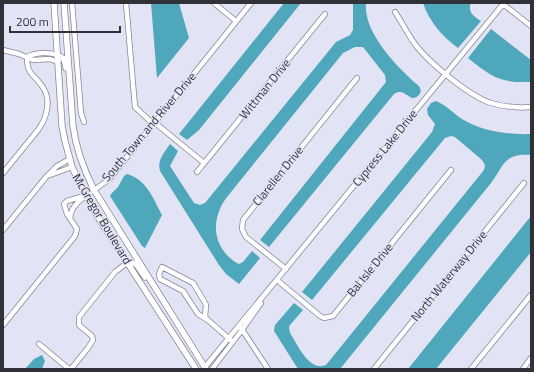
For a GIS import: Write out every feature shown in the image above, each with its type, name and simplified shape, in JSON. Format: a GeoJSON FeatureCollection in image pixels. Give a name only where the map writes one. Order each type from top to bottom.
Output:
{"type":"FeatureCollection","features":[{"type":"Feature","properties":{"kind":"main road","name":"McGregor Boulevard"},"geometry":{"type":"LineString","coordinates":[[54,3],[62,126],[72,168],[101,222],[196,369]]}},
{"type":"Feature","properties":{"kind":"main road","name":"McGregor Boulevard"},"geometry":{"type":"LineString","coordinates":[[64,3],[75,139],[86,174],[94,190],[205,368]]}},
{"type":"Feature","properties":{"kind":"main road"},"geometry":{"type":"LineString","coordinates":[[58,58],[64,59],[70,86]]}},
{"type":"Feature","properties":{"kind":"main road"},"geometry":{"type":"LineString","coordinates":[[128,262],[136,264],[155,292],[160,295]]}},
{"type":"Feature","properties":{"kind":"street"},"geometry":{"type":"LineString","coordinates":[[72,3],[80,113],[84,122]]}},
{"type":"Feature","properties":{"kind":"street"},"geometry":{"type":"LineString","coordinates":[[126,3],[133,103],[137,110],[150,121],[154,122],[204,163]]}},
{"type":"Feature","properties":{"kind":"street"},"geometry":{"type":"LineString","coordinates":[[214,3],[236,21]]}},
{"type":"Feature","properties":{"kind":"street","name":"South Town and River Drive"},"geometry":{"type":"LineString","coordinates":[[70,219],[71,212],[86,196],[110,178],[251,3]]}},
{"type":"Feature","properties":{"kind":"street"},"geometry":{"type":"LineString","coordinates":[[503,4],[531,26]]}},
{"type":"Feature","properties":{"kind":"street","name":"Cypress Lake Drive"},"geometry":{"type":"LineString","coordinates":[[212,369],[242,330],[277,280],[503,4]]}},
{"type":"Feature","properties":{"kind":"street"},"geometry":{"type":"LineString","coordinates":[[395,12],[417,47],[427,58],[473,95],[483,100],[504,106],[531,107]]}},
{"type":"Feature","properties":{"kind":"street","name":"Wittman Drive"},"geometry":{"type":"LineString","coordinates":[[198,172],[325,14]]}},
{"type":"Feature","properties":{"kind":"street"},"geometry":{"type":"LineString","coordinates":[[3,50],[27,57],[31,55],[51,53],[58,58]]}},
{"type":"Feature","properties":{"kind":"street"},"geometry":{"type":"LineString","coordinates":[[3,173],[38,130],[46,114],[46,93],[41,84],[29,71],[27,66],[27,57]]}},
{"type":"Feature","properties":{"kind":"street","name":"Clarellen Drive"},"geometry":{"type":"LineString","coordinates":[[286,269],[246,237],[242,229],[243,220],[357,78]]}},
{"type":"Feature","properties":{"kind":"street"},"geometry":{"type":"LineString","coordinates":[[3,230],[46,177],[57,166],[70,159]]}},
{"type":"Feature","properties":{"kind":"street"},"geometry":{"type":"LineString","coordinates":[[46,177],[72,168]]}},
{"type":"Feature","properties":{"kind":"street","name":"Bal Isle Drive"},"geometry":{"type":"LineString","coordinates":[[277,280],[320,316],[324,318],[333,316],[451,170]]}},
{"type":"Feature","properties":{"kind":"street","name":"North Waterway Drive"},"geometry":{"type":"LineString","coordinates":[[374,369],[524,183]]}},
{"type":"Feature","properties":{"kind":"street"},"geometry":{"type":"LineString","coordinates":[[3,324],[75,236],[77,229],[64,207],[65,202],[86,196]]}},
{"type":"Feature","properties":{"kind":"street"},"geometry":{"type":"LineString","coordinates":[[38,344],[70,369],[93,340],[92,336],[79,325],[79,317],[115,272],[128,262]]}},
{"type":"Feature","properties":{"kind":"street"},"geometry":{"type":"LineString","coordinates":[[209,321],[198,314],[183,291],[160,280],[159,274],[162,267],[192,283],[206,305],[205,317],[233,342]]}},
{"type":"Feature","properties":{"kind":"street","name":"Cypress Lake Drive"},"geometry":{"type":"LineString","coordinates":[[205,368],[228,338],[267,293]]}},
{"type":"Feature","properties":{"kind":"street"},"geometry":{"type":"LineString","coordinates":[[471,369],[531,295]]}},
{"type":"Feature","properties":{"kind":"street"},"geometry":{"type":"LineString","coordinates":[[238,326],[268,369]]}},
{"type":"Feature","properties":{"kind":"street"},"geometry":{"type":"LineString","coordinates":[[523,369],[531,358]]}},
{"type":"Feature","properties":{"kind":"water"},"geometry":{"type":"Polygon","coordinates":[[[151,3],[179,3],[189,38],[157,78],[151,3]]]}},
{"type":"Feature","properties":{"kind":"water"},"geometry":{"type":"Polygon","coordinates":[[[284,3],[301,3],[199,130],[187,140],[179,134],[284,3]]]}},
{"type":"Feature","properties":{"kind":"water"},"geometry":{"type":"Polygon","coordinates":[[[353,3],[366,3],[370,26],[376,38],[392,60],[419,86],[421,90],[417,97],[412,98],[401,92],[394,94],[269,247],[260,240],[386,82],[385,75],[363,47],[355,47],[343,53],[227,197],[219,211],[216,233],[221,247],[226,254],[239,264],[243,262],[252,251],[260,258],[239,284],[226,274],[219,265],[160,171],[160,160],[170,144],[178,151],[170,166],[194,203],[200,205],[205,203],[336,42],[350,35],[353,30],[353,3]]]}},
{"type":"Feature","properties":{"kind":"water"},"geometry":{"type":"Polygon","coordinates":[[[423,3],[471,3],[471,11],[481,21],[458,48],[447,39],[433,23],[423,3]]]}},
{"type":"Feature","properties":{"kind":"water"},"geometry":{"type":"Polygon","coordinates":[[[491,29],[531,60],[531,82],[511,81],[496,78],[468,58],[491,29]]]}},
{"type":"Feature","properties":{"kind":"water"},"geometry":{"type":"Polygon","coordinates":[[[436,101],[462,119],[478,127],[504,133],[531,134],[531,155],[515,156],[509,158],[505,162],[491,183],[340,369],[298,369],[274,331],[275,325],[294,303],[303,310],[290,325],[290,333],[300,350],[309,361],[314,365],[326,365],[484,170],[485,165],[482,160],[455,137],[451,136],[445,138],[312,300],[302,292],[432,132],[435,124],[428,115],[427,109],[431,103],[436,101]]]}},
{"type":"Feature","properties":{"kind":"water"},"geometry":{"type":"Polygon","coordinates":[[[127,174],[140,181],[149,190],[162,215],[145,248],[142,246],[110,196],[127,174]]]}},
{"type":"Feature","properties":{"kind":"water"},"geometry":{"type":"Polygon","coordinates":[[[531,216],[531,252],[436,369],[408,369],[531,216]]]}},
{"type":"Feature","properties":{"kind":"water"},"geometry":{"type":"Polygon","coordinates":[[[42,355],[45,361],[42,369],[25,369],[34,359],[42,355]]]}}]}
